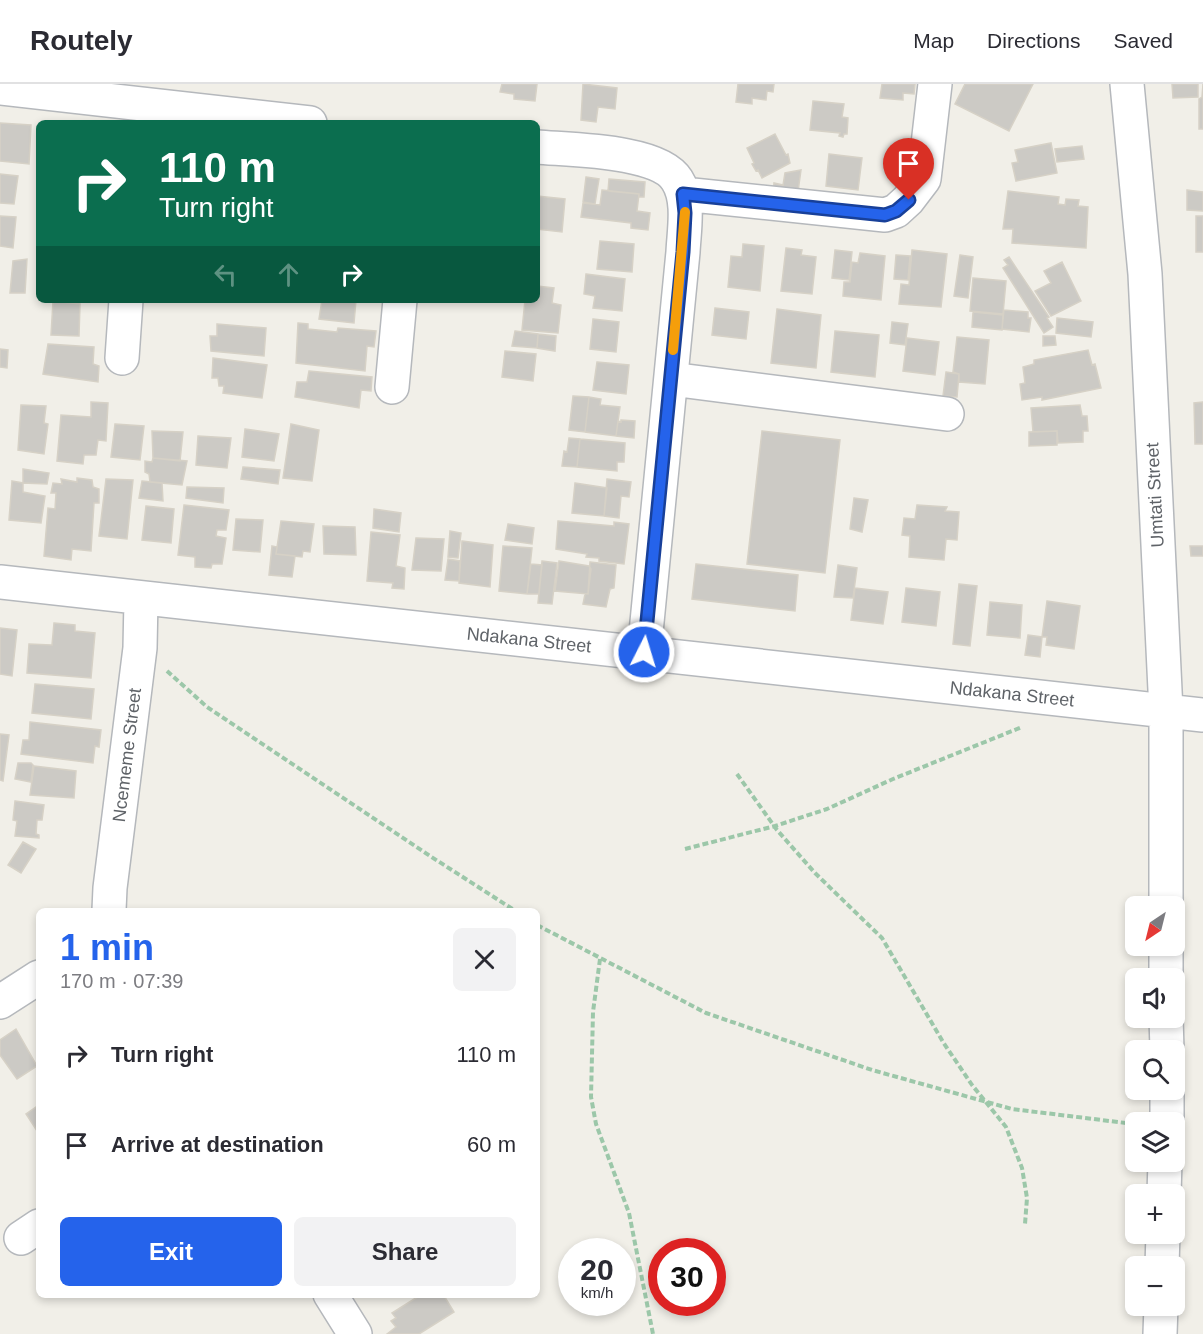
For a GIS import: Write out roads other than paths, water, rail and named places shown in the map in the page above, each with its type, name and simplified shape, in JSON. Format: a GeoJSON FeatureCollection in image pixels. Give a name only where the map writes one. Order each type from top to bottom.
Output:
{"type":"FeatureCollection","features":[{"type":"Feature","properties":{"kind":"street"},"geometry":{"type":"LineString","coordinates":[[683,194],[885,215],[896,211],[909,200],[924,179],[935,84]]}},
{"type":"Feature","properties":{"kind":"street","name":"Umtati Street"},"geometry":{"type":"LineString","coordinates":[[1127,84],[1144,274],[1166,711],[1166,896]]}},
{"type":"Feature","properties":{"kind":"street"},"geometry":{"type":"LineString","coordinates":[[0,87],[139,113],[259,120]]}},
{"type":"Feature","properties":{"kind":"street"},"geometry":{"type":"LineString","coordinates":[[540,147],[625,156],[654,163],[668,170],[677,179],[683,194],[685,213],[683,252],[644,652]]}},
{"type":"Feature","properties":{"kind":"street"},"geometry":{"type":"LineString","coordinates":[[122,358],[126,303]]}},
{"type":"Feature","properties":{"kind":"street"},"geometry":{"type":"LineString","coordinates":[[392,387],[400,303]]}},
{"type":"Feature","properties":{"kind":"street"},"geometry":{"type":"LineString","coordinates":[[670,380],[946,414]]}},
{"type":"Feature","properties":{"kind":"street","name":"Ndakana Street"},"geometry":{"type":"LineString","coordinates":[[0,582],[1203,715]]}},
{"type":"Feature","properties":{"kind":"street","name":"Ncememe Street"},"geometry":{"type":"LineString","coordinates":[[109,908],[140,648],[141,599]]}},
{"type":"Feature","properties":{"kind":"street"},"geometry":{"type":"LineString","coordinates":[[0,1002],[36,979]]}},
{"type":"Feature","properties":{"kind":"street"},"geometry":{"type":"LineString","coordinates":[[332,1298],[355,1334]]}},
{"type":"Feature","properties":{"kind":"street"},"geometry":{"type":"LineString","coordinates":[[1160,1334],[1161,1316]]}}]}
